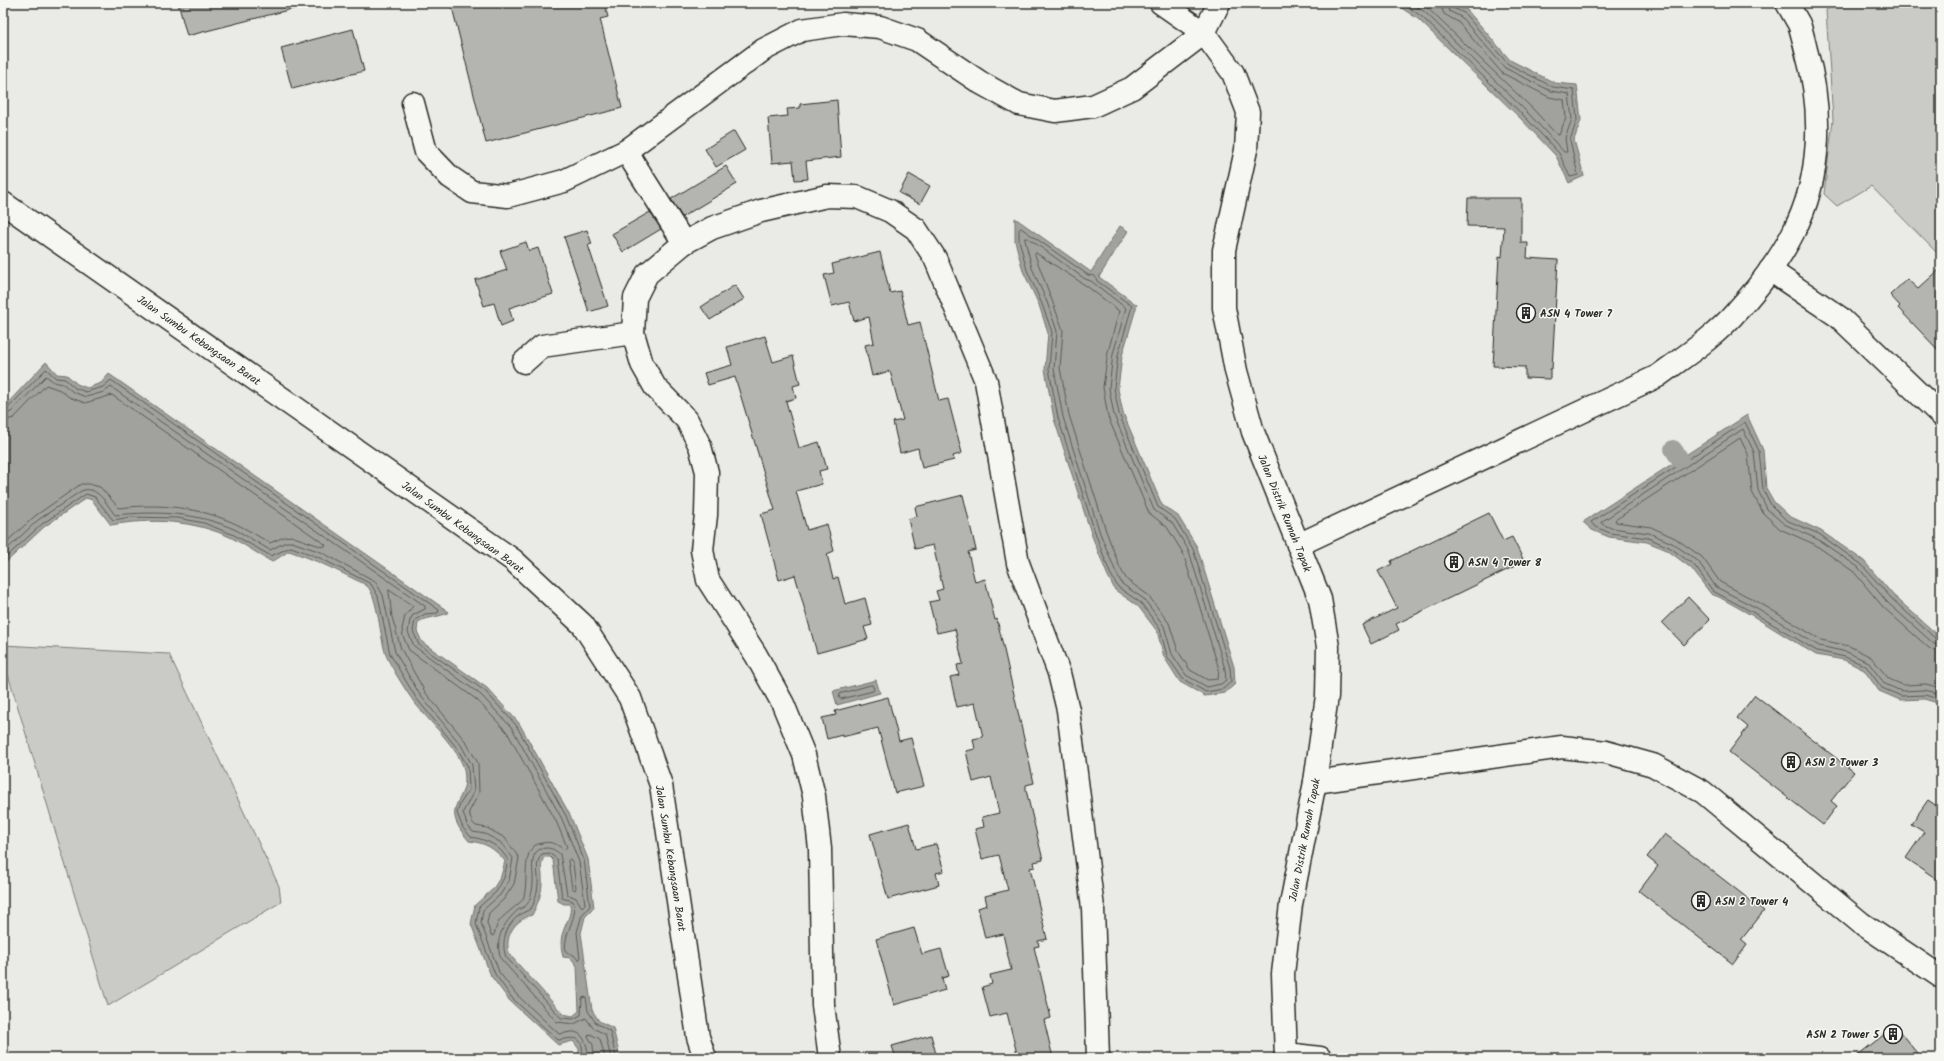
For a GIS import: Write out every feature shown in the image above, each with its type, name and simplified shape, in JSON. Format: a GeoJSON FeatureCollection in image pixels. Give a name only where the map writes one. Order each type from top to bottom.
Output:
{"type":"FeatureCollection","features":[{"type":"Feature","properties":{"kind":"street","name":"Jalan Distrik Rumah Tapak"},"geometry":{"type":"LineString","coordinates":[[1161,3],[1204,33],[1233,73],[1248,112],[1246,150],[1224,250],[1224,308],[1236,371],[1253,432],[1320,599],[1328,647],[1327,696],[1316,782],[1291,904],[1283,974],[1286,1056]]}},
{"type":"Feature","properties":{"kind":"street"},"geometry":{"type":"LineString","coordinates":[[413,103],[426,152],[450,177],[472,192],[508,196],[564,181],[626,151],[764,50],[802,30],[843,24],[880,27],[917,40],[981,83],[1019,104],[1055,111],[1093,106],[1132,88],[1204,33],[1219,3]]}},
{"type":"Feature","properties":{"kind":"street"},"geometry":{"type":"LineString","coordinates":[[1298,545],[1658,376],[1706,340],[1736,312],[1770,270],[1794,233],[1805,204],[1815,161],[1817,112],[1810,65],[1799,25],[1787,3]]}},
{"type":"Feature","properties":{"kind":"street"},"geometry":{"type":"LineString","coordinates":[[626,151],[684,243]]}},
{"type":"Feature","properties":{"kind":"street"},"geometry":{"type":"LineString","coordinates":[[830,1058],[823,1005],[820,849],[814,796],[804,755],[782,704],[756,655],[708,580],[702,550],[706,515],[707,472],[700,446],[687,420],[655,387],[642,364],[633,333],[635,298],[647,274],[684,243],[712,228],[761,211],[827,196],[857,197],[890,211],[916,229],[935,258],[986,380],[1018,563],[1059,673],[1068,710],[1093,908],[1098,1058]]}},
{"type":"Feature","properties":{"kind":"street","name":"Jalan Sumbu Kebangsaan Barat"},"geometry":{"type":"LineString","coordinates":[[3,203],[513,560],[584,625],[630,698],[661,785],[698,1037],[705,1058]]}},
{"type":"Feature","properties":{"kind":"street"},"geometry":{"type":"LineString","coordinates":[[1770,270],[1839,317],[1941,416]]}},
{"type":"Feature","properties":{"kind":"street"},"geometry":{"type":"LineString","coordinates":[[524,362],[542,346],[633,333]]}},
{"type":"Feature","properties":{"kind":"street"},"geometry":{"type":"LineString","coordinates":[[1316,782],[1562,747],[1606,752],[1653,765],[1702,792],[1861,923],[1941,977]]}},
{"type":"Feature","properties":{"kind":"street"},"geometry":{"type":"LineString","coordinates":[[1286,1056],[1320,1058]]}},
{"type":"Feature","properties":{"kind":"shaded area"},"geometry":{"type":"Polygon","coordinates":[[[1838,3],[1932,3],[1941,5],[1941,257],[1871,186],[1837,206],[1824,194],[1833,120],[1826,10],[1838,3]]]}},
{"type":"Feature","properties":{"kind":"shaded area"},"geometry":{"type":"Polygon","coordinates":[[[3,645],[169,654],[279,886],[281,902],[108,1006],[3,658],[3,645]]]}},
{"type":"Feature","properties":{"kind":"water"},"geometry":{"type":"Polygon","coordinates":[[[1394,3],[1452,3],[1467,10],[1510,60],[1555,83],[1577,85],[1581,120],[1574,140],[1584,176],[1569,183],[1556,156],[1522,120],[1418,19],[1394,3]]]}},
{"type":"Feature","properties":{"kind":"water"},"geometry":{"type":"Polygon","coordinates":[[[1015,218],[1091,272],[1120,226],[1128,231],[1099,277],[1137,305],[1122,356],[1118,389],[1123,413],[1162,505],[1178,516],[1197,547],[1234,667],[1235,684],[1225,693],[1205,696],[1180,682],[1164,657],[1157,631],[1138,606],[1115,590],[1107,574],[1092,536],[1054,419],[1045,369],[1048,333],[1039,305],[1023,271],[1015,241],[1015,218]]]}},
{"type":"Feature","properties":{"kind":"water"},"geometry":{"type":"Polygon","coordinates":[[[46,362],[57,374],[67,375],[77,384],[87,388],[101,383],[109,374],[449,612],[418,622],[417,631],[422,642],[487,688],[519,723],[570,815],[588,859],[594,908],[585,917],[581,933],[592,1010],[599,1021],[613,1028],[620,1058],[579,1058],[579,1049],[573,1041],[558,1045],[509,1000],[491,976],[471,924],[475,905],[493,889],[501,876],[505,861],[489,847],[480,843],[469,841],[455,819],[455,811],[465,781],[464,770],[461,762],[450,744],[414,702],[391,666],[384,648],[374,599],[367,586],[320,563],[289,551],[272,562],[232,538],[203,527],[157,521],[111,525],[92,500],[86,498],[44,527],[3,565],[3,408],[46,362]],[[544,857],[541,866],[542,887],[536,907],[532,915],[526,917],[515,925],[509,936],[508,949],[510,955],[563,1014],[573,1016],[579,1011],[577,966],[571,958],[563,957],[561,944],[562,935],[569,915],[570,904],[564,904],[558,901],[553,860],[550,857],[544,857]]]}},
{"type":"Feature","properties":{"kind":"water"},"geometry":{"type":"Polygon","coordinates":[[[1747,415],[1763,450],[1766,488],[1774,502],[1789,516],[1821,531],[1864,561],[1893,595],[1941,638],[1941,704],[1924,699],[1900,700],[1879,691],[1864,670],[1844,660],[1816,655],[1753,616],[1711,594],[1691,568],[1667,550],[1647,542],[1609,537],[1592,530],[1583,522],[1747,415]]]}},
{"type":"Feature","properties":{"kind":"water"},"geometry":{"type":"Polygon","coordinates":[[[876,680],[880,693],[837,705],[833,691],[876,680]]]}},
{"type":"Feature","properties":{"kind":"building"},"geometry":{"type":"Polygon","coordinates":[[[178,3],[295,3],[296,8],[187,36],[178,3]]]}},
{"type":"Feature","properties":{"kind":"building"},"geometry":{"type":"Polygon","coordinates":[[[451,3],[604,3],[608,17],[600,19],[622,108],[486,143],[451,3]]]}},
{"type":"Feature","properties":{"kind":"building"},"geometry":{"type":"Polygon","coordinates":[[[353,29],[364,71],[292,89],[281,48],[353,29]]]}},
{"type":"Feature","properties":{"kind":"building"},"geometry":{"type":"Polygon","coordinates":[[[837,100],[841,157],[806,161],[808,179],[795,180],[793,161],[772,163],[768,118],[788,116],[787,109],[800,108],[800,104],[837,100]]]}},
{"type":"Feature","properties":{"kind":"building"},"geometry":{"type":"Polygon","coordinates":[[[734,131],[745,150],[716,167],[705,149],[734,131]]]}},
{"type":"Feature","properties":{"kind":"building"},"geometry":{"type":"Polygon","coordinates":[[[726,166],[737,184],[682,217],[671,199],[726,166]]]}},
{"type":"Feature","properties":{"kind":"building"},"geometry":{"type":"Polygon","coordinates":[[[909,174],[930,186],[920,204],[899,193],[909,174]]]}},
{"type":"Feature","properties":{"kind":"building","name":"ASN 4 Tower 7"},"geometry":{"type":"Polygon","coordinates":[[[1468,198],[1521,198],[1521,243],[1528,243],[1527,258],[1558,260],[1552,369],[1550,369],[1550,379],[1525,378],[1525,367],[1493,366],[1499,256],[1502,257],[1504,227],[1467,226],[1468,198]]]}},
{"type":"Feature","properties":{"kind":"building"},"geometry":{"type":"Polygon","coordinates":[[[650,212],[661,229],[623,252],[612,234],[650,212]]]}},
{"type":"Feature","properties":{"kind":"building"},"geometry":{"type":"Polygon","coordinates":[[[587,230],[592,244],[588,245],[608,306],[589,312],[564,237],[587,230]]]}},
{"type":"Feature","properties":{"kind":"building"},"geometry":{"type":"Polygon","coordinates":[[[526,242],[529,251],[538,248],[553,294],[509,308],[513,321],[501,326],[494,303],[484,306],[475,280],[507,270],[500,251],[526,242]]]}},
{"type":"Feature","properties":{"kind":"building"},"geometry":{"type":"Polygon","coordinates":[[[880,252],[890,293],[900,291],[908,325],[920,322],[939,401],[948,399],[962,453],[953,456],[954,460],[922,468],[918,448],[900,453],[893,422],[903,420],[890,371],[872,376],[865,345],[874,343],[869,317],[854,321],[849,302],[832,306],[824,275],[834,273],[832,264],[880,252]]]}},
{"type":"Feature","properties":{"kind":"building"},"geometry":{"type":"Polygon","coordinates":[[[1941,268],[1941,353],[1898,308],[1900,306],[1890,295],[1907,279],[1918,289],[1941,268]]]}},
{"type":"Feature","properties":{"kind":"building"},"geometry":{"type":"Polygon","coordinates":[[[735,285],[744,299],[710,320],[701,307],[735,285]]]}},
{"type":"Feature","properties":{"kind":"building"},"geometry":{"type":"Polygon","coordinates":[[[765,336],[773,362],[793,356],[800,384],[793,386],[796,398],[786,401],[799,448],[819,442],[827,469],[819,471],[822,484],[796,491],[807,530],[827,524],[834,551],[827,554],[833,579],[838,577],[845,604],[865,598],[872,625],[864,627],[868,639],[817,653],[795,575],[779,580],[761,514],[775,510],[735,377],[708,385],[704,373],[732,365],[727,347],[765,336]]]}},
{"type":"Feature","properties":{"kind":"building"},"geometry":{"type":"Polygon","coordinates":[[[963,495],[976,550],[968,552],[975,582],[985,579],[995,620],[997,619],[1034,783],[1026,785],[1026,790],[1043,860],[1034,862],[1035,867],[1030,868],[1047,939],[1038,941],[1039,946],[1034,947],[1051,1018],[1044,1020],[1053,1058],[1018,1058],[1007,1013],[990,1017],[982,987],[992,984],[990,975],[1011,970],[1003,934],[985,938],[978,908],[987,905],[985,896],[1008,890],[999,855],[982,859],[975,829],[984,827],[982,817],[999,813],[991,777],[973,782],[966,751],[975,749],[973,739],[983,737],[975,703],[957,707],[950,677],[959,675],[957,665],[963,664],[955,629],[937,633],[929,602],[939,600],[936,591],[943,589],[933,545],[915,549],[908,519],[917,516],[915,507],[963,495]]]}},
{"type":"Feature","properties":{"kind":"building","name":"ASN 4 Tower 8"},"geometry":{"type":"Polygon","coordinates":[[[1489,513],[1503,541],[1512,537],[1523,559],[1514,563],[1515,566],[1396,624],[1399,630],[1371,644],[1362,625],[1397,608],[1378,571],[1392,564],[1391,561],[1489,513]]]}},
{"type":"Feature","properties":{"kind":"building"},"geometry":{"type":"Polygon","coordinates":[[[1688,597],[1710,620],[1684,645],[1662,622],[1688,597]]]}},
{"type":"Feature","properties":{"kind":"building","name":"ASN 2 Tower 3"},"geometry":{"type":"Polygon","coordinates":[[[1755,695],[1854,772],[1831,801],[1837,806],[1823,825],[1729,752],[1748,727],[1737,718],[1755,695]]]}},
{"type":"Feature","properties":{"kind":"building"},"geometry":{"type":"Polygon","coordinates":[[[888,697],[899,741],[911,738],[924,786],[895,793],[878,728],[842,737],[842,735],[827,739],[822,718],[836,715],[835,711],[888,697]]]}},
{"type":"Feature","properties":{"kind":"building"},"geometry":{"type":"Polygon","coordinates":[[[1928,800],[1941,809],[1941,882],[1906,858],[1924,832],[1911,824],[1928,800]]]}},
{"type":"Feature","properties":{"kind":"building"},"geometry":{"type":"Polygon","coordinates":[[[909,823],[916,849],[936,844],[944,871],[936,873],[939,885],[888,899],[870,834],[909,823]]]}},
{"type":"Feature","properties":{"kind":"building","name":"ASN 2 Tower 4"},"geometry":{"type":"Polygon","coordinates":[[[1665,834],[1764,911],[1741,940],[1747,945],[1733,964],[1639,891],[1658,866],[1647,857],[1665,834]]]}},
{"type":"Feature","properties":{"kind":"building"},"geometry":{"type":"Polygon","coordinates":[[[914,928],[922,954],[941,949],[949,976],[942,978],[945,990],[894,1005],[876,939],[914,928]]]}},
{"type":"Feature","properties":{"kind":"building","name":"ASN 2 Tower 5"},"geometry":{"type":"Polygon","coordinates":[[[1895,1026],[1921,1058],[1854,1058],[1895,1026]]]}},
{"type":"Feature","properties":{"kind":"building"},"geometry":{"type":"Polygon","coordinates":[[[931,1035],[937,1058],[896,1058],[892,1046],[931,1035]]]}},
{"type":"Feature","properties":{"kind":"waterway"},"geometry":{"type":"LineString","coordinates":[[1673,449],[1680,459]]}},
{"type":"Feature","properties":{"kind":"place","name":"ASN 4 Tower 7"},"geometry":{"type":"Point","coordinates":[1526,313]}},
{"type":"Feature","properties":{"kind":"place","name":"ASN 4 Tower 8"},"geometry":{"type":"Point","coordinates":[1454,562]}},
{"type":"Feature","properties":{"kind":"place","name":"ASN 2 Tower 3"},"geometry":{"type":"Point","coordinates":[1791,762]}},
{"type":"Feature","properties":{"kind":"place","name":"ASN 2 Tower 4"},"geometry":{"type":"Point","coordinates":[1701,901]}},
{"type":"Feature","properties":{"kind":"place","name":"ASN 2 Tower 5"},"geometry":{"type":"Point","coordinates":[1893,1034]}}]}
